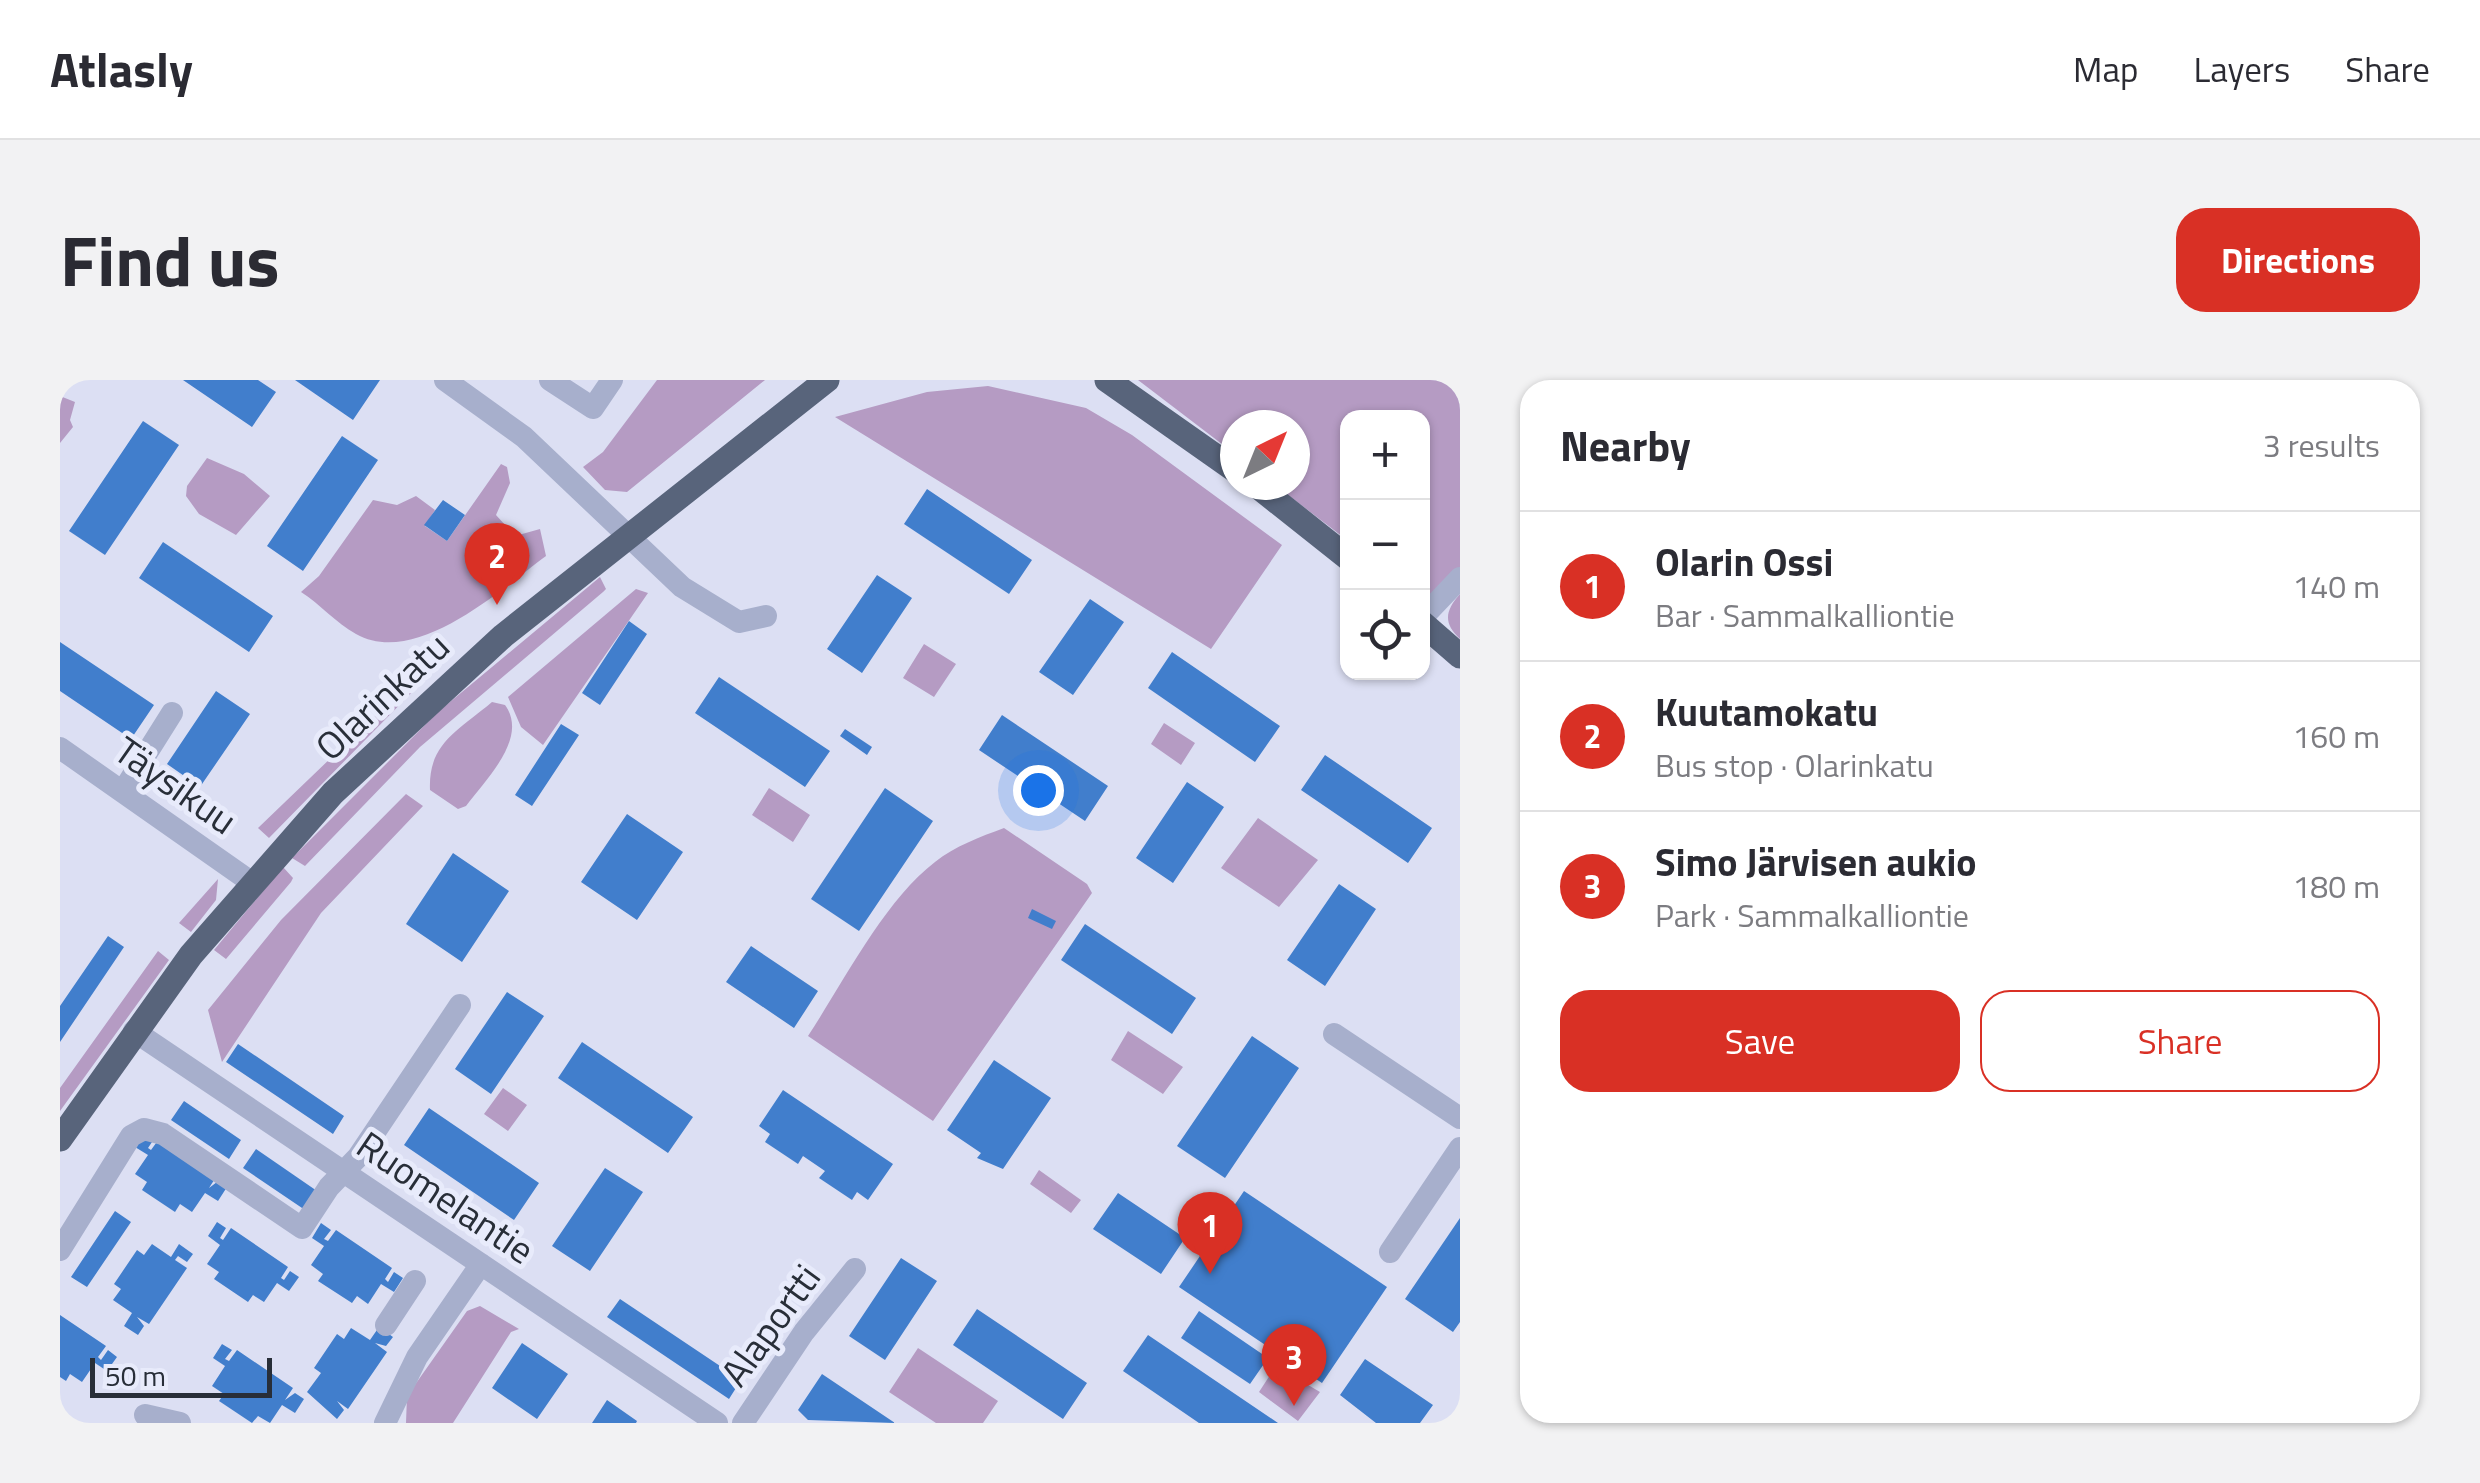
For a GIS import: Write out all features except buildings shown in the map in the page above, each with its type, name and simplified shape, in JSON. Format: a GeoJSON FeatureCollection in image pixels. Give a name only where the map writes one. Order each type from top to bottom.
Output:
{"type":"FeatureCollection","features":[{"type":"Feature","properties":{"kind":"main road","name":"Olarinkatu"},"geometry":{"type":"LineString","coordinates":[[60,1138],[134,1030],[250,882],[390,736],[503,636],[827,380]]}},
{"type":"Feature","properties":{"kind":"main road"},"geometry":{"type":"LineString","coordinates":[[1107,380],[1220,459]]}},
{"type":"Feature","properties":{"kind":"main road"},"geometry":{"type":"LineString","coordinates":[[1275,500],[1340,552]]}},
{"type":"Feature","properties":{"kind":"main road"},"geometry":{"type":"LineString","coordinates":[[1430,628],[1460,656]]}},
{"type":"Feature","properties":{"kind":"street"},"geometry":{"type":"LineString","coordinates":[[445,380],[524,437],[682,587],[739,622],[766,616]]}},
{"type":"Feature","properties":{"kind":"street"},"geometry":{"type":"LineString","coordinates":[[550,380],[593,408],[612,380]]}},
{"type":"Feature","properties":{"kind":"street"},"geometry":{"type":"LineString","coordinates":[[1430,611],[1460,578]]}},
{"type":"Feature","properties":{"kind":"street"},"geometry":{"type":"LineString","coordinates":[[123,790],[172,713]]}},
{"type":"Feature","properties":{"kind":"street","name":"Täysikuu"},"geometry":{"type":"LineString","coordinates":[[60,748],[250,882]]}},
{"type":"Feature","properties":{"kind":"street"},"geometry":{"type":"LineString","coordinates":[[60,1250],[131,1136],[144,1130],[163,1134],[302,1228],[329,1187],[346,1172],[460,1005]]}},
{"type":"Feature","properties":{"kind":"street","name":"Ruomelantie"},"geometry":{"type":"LineString","coordinates":[[134,1030],[717,1423]]}},
{"type":"Feature","properties":{"kind":"street"},"geometry":{"type":"LineString","coordinates":[[1334,1034],[1460,1118]]}},
{"type":"Feature","properties":{"kind":"street"},"geometry":{"type":"LineString","coordinates":[[1390,1252],[1460,1148]]}},
{"type":"Feature","properties":{"kind":"street"},"geometry":{"type":"LineString","coordinates":[[385,1423],[400,1384],[481,1264]]}},
{"type":"Feature","properties":{"kind":"street","name":"Alaportti"},"geometry":{"type":"LineString","coordinates":[[743,1423],[804,1332],[855,1269]]}},
{"type":"Feature","properties":{"kind":"street"},"geometry":{"type":"LineString","coordinates":[[386,1325],[415,1281]]}},
{"type":"Feature","properties":{"kind":"street"},"geometry":{"type":"LineString","coordinates":[[401,1302],[436,1326]]}},
{"type":"Feature","properties":{"kind":"street"},"geometry":{"type":"LineString","coordinates":[[144,1414],[180,1423]]}},
{"type":"Feature","properties":{"kind":"shaded area"},"geometry":{"type":"Polygon","coordinates":[[[657,380],[765,380],[627,492],[605,490],[583,467],[603,452],[657,380]]]}},
{"type":"Feature","properties":{"kind":"shaded area"},"geometry":{"type":"Polygon","coordinates":[[[1138,380],[1460,380],[1460,570],[1430,597],[1430,410],[1340,410],[1340,535],[1295,500],[1310,500],[1310,410],[1220,410],[1220,443],[1138,380]]]}},
{"type":"Feature","properties":{"kind":"shaded area"},"geometry":{"type":"Polygon","coordinates":[[[988,386],[1086,408],[1132,435],[1282,545],[1211,649],[835,417],[927,392],[988,386]]]}},
{"type":"Feature","properties":{"kind":"shaded area"},"geometry":{"type":"Polygon","coordinates":[[[60,396],[75,402],[70,420],[73,427],[60,443],[60,396]]]}},
{"type":"Feature","properties":{"kind":"shaded area"},"geometry":{"type":"Polygon","coordinates":[[[207,458],[244,474],[270,496],[236,535],[199,514],[186,496],[187,486],[207,458]]]}},
{"type":"Feature","properties":{"kind":"shaded area"},"geometry":{"type":"Polygon","coordinates":[[[501,464],[507,467],[510,483],[496,515],[515,536],[540,529],[546,556],[457,620],[405,641],[380,642],[349,630],[301,592],[319,576],[373,500],[397,505],[416,496],[435,510],[425,526],[447,541],[501,464]]]}},
{"type":"Feature","properties":{"kind":"shaded area"},"geometry":{"type":"Polygon","coordinates":[[[600,577],[606,589],[603,592],[420,747],[305,866],[292,858],[438,712],[600,577]]]}},
{"type":"Feature","properties":{"kind":"shaded area"},"geometry":{"type":"Polygon","coordinates":[[[636,589],[648,593],[543,745],[521,727],[508,697],[636,589]]]}},
{"type":"Feature","properties":{"kind":"shaded area"},"geometry":{"type":"Polygon","coordinates":[[[1460,594],[1460,639],[1448,617],[1460,594]]]}},
{"type":"Feature","properties":{"kind":"shaded area"},"geometry":{"type":"Polygon","coordinates":[[[924,644],[956,664],[934,697],[903,678],[924,644]]]}},
{"type":"Feature","properties":{"kind":"shaded area"},"geometry":{"type":"Polygon","coordinates":[[[412,680],[422,682],[269,838],[258,828],[412,680]]]}},
{"type":"Feature","properties":{"kind":"shaded area"},"geometry":{"type":"Polygon","coordinates":[[[492,702],[505,705],[511,718],[508,744],[484,783],[466,806],[458,809],[430,790],[434,760],[447,739],[492,702]]]}},
{"type":"Feature","properties":{"kind":"shaded area"},"geometry":{"type":"Polygon","coordinates":[[[1164,723],[1195,743],[1181,765],[1151,744],[1164,723]]]}},
{"type":"Feature","properties":{"kind":"shaded area"},"geometry":{"type":"Polygon","coordinates":[[[769,788],[810,815],[793,842],[752,815],[769,788]]]}},
{"type":"Feature","properties":{"kind":"shaded area"},"geometry":{"type":"Polygon","coordinates":[[[406,794],[423,806],[321,913],[222,1062],[208,1010],[281,920],[406,794]]]}},
{"type":"Feature","properties":{"kind":"shaded area"},"geometry":{"type":"Polygon","coordinates":[[[1258,818],[1318,860],[1279,907],[1221,868],[1258,818]]]}},
{"type":"Feature","properties":{"kind":"shaded area"},"geometry":{"type":"Polygon","coordinates":[[[1004,828],[1087,884],[1092,893],[933,1121],[808,1036],[882,920],[916,879],[951,851],[1004,828]]]}},
{"type":"Feature","properties":{"kind":"shaded area"},"geometry":{"type":"Polygon","coordinates":[[[283,867],[293,878],[291,882],[226,959],[214,950],[283,867]]]}},
{"type":"Feature","properties":{"kind":"shaded area"},"geometry":{"type":"Polygon","coordinates":[[[218,879],[216,900],[191,932],[179,923],[218,879]]]}},
{"type":"Feature","properties":{"kind":"shaded area"},"geometry":{"type":"Polygon","coordinates":[[[158,951],[169,960],[60,1111],[60,1088],[158,951]]]}},
{"type":"Feature","properties":{"kind":"shaded area"},"geometry":{"type":"Polygon","coordinates":[[[1128,1031],[1183,1067],[1163,1094],[1111,1060],[1128,1031]]]}},
{"type":"Feature","properties":{"kind":"shaded area"},"geometry":{"type":"Polygon","coordinates":[[[503,1088],[527,1105],[508,1131],[484,1114],[503,1088]]]}},
{"type":"Feature","properties":{"kind":"shaded area"},"geometry":{"type":"Polygon","coordinates":[[[1039,1170],[1081,1200],[1071,1213],[1030,1184],[1039,1170]]]}},
{"type":"Feature","properties":{"kind":"shaded area"},"geometry":{"type":"Polygon","coordinates":[[[480,1306],[519,1329],[511,1332],[453,1423],[406,1423],[407,1396],[467,1311],[480,1306]]]}},
{"type":"Feature","properties":{"kind":"shaded area"},"geometry":{"type":"Polygon","coordinates":[[[918,1348],[998,1401],[983,1423],[936,1423],[889,1392],[918,1348]]]}},
{"type":"Feature","properties":{"kind":"shaded area"},"geometry":{"type":"Polygon","coordinates":[[[1276,1366],[1320,1392],[1298,1421],[1259,1392],[1276,1366]]]}},
{"type":"Feature","properties":{"kind":"place","name":"Kuutamokatu"},"geometry":{"type":"Point","coordinates":[497,605]}},
{"type":"Feature","properties":{"kind":"place","name":"Olarin Ossi"},"geometry":{"type":"Point","coordinates":[1210,1274]}},
{"type":"Feature","properties":{"kind":"place","name":"Simo Järvisen aukio"},"geometry":{"type":"Point","coordinates":[1294,1406]}}]}
